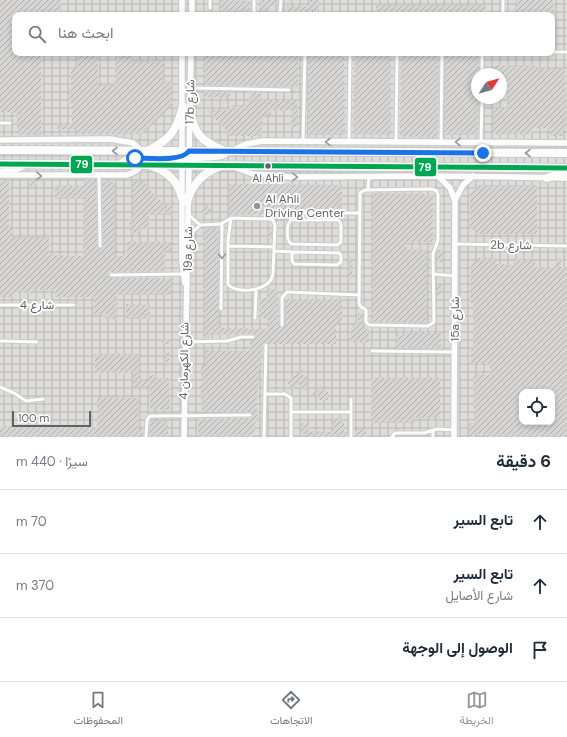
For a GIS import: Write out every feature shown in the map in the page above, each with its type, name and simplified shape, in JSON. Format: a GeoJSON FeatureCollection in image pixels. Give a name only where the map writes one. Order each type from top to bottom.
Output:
{"type":"FeatureCollection","features":[{"type":"Feature","properties":{"kind":"main road"},"geometry":{"type":"LineString","coordinates":[[145,151],[170,137],[187,109]]}},
{"type":"Feature","properties":{"kind":"main road"},"geometry":{"type":"LineString","coordinates":[[187,109],[193,125],[202,139],[227,152]]}},
{"type":"Feature","properties":{"kind":"main road"},"geometry":{"type":"LineString","coordinates":[[0,150],[145,151],[222,165],[567,168]]}},
{"type":"Feature","properties":{"kind":"main road"},"geometry":{"type":"LineString","coordinates":[[0,164],[144,164],[227,152],[567,153]]}},
{"type":"Feature","properties":{"kind":"main road"},"geometry":{"type":"LineString","coordinates":[[120,164],[132,158],[185,158]]}},
{"type":"Feature","properties":{"kind":"main road"},"geometry":{"type":"LineString","coordinates":[[144,164],[159,169],[172,178],[185,200]]}},
{"type":"Feature","properties":{"kind":"main road"},"geometry":{"type":"LineString","coordinates":[[0,174],[29,165]]}},
{"type":"Feature","properties":{"kind":"main road"},"geometry":{"type":"LineString","coordinates":[[185,200],[198,179],[222,165]]}},
{"type":"Feature","properties":{"kind":"main road"},"geometry":{"type":"LineString","coordinates":[[547,178],[567,171]]}},
{"type":"Feature","properties":{"kind":"street"},"geometry":{"type":"LineString","coordinates":[[182,0],[182,12]]}},
{"type":"Feature","properties":{"kind":"street"},"geometry":{"type":"LineString","coordinates":[[192,0],[192,12]]}},
{"type":"Feature","properties":{"kind":"street","name":"17b شارع"},"geometry":{"type":"LineString","coordinates":[[182,56],[187,109],[185,158]]}},
{"type":"Feature","properties":{"kind":"street","name":"17b شارع"},"geometry":{"type":"LineString","coordinates":[[185,158],[187,109],[191,88],[191,56]]}},
{"type":"Feature","properties":{"kind":"street"},"geometry":{"type":"LineString","coordinates":[[0,140],[110,140],[133,143],[145,151]]}},
{"type":"Feature","properties":{"kind":"street"},"geometry":{"type":"LineString","coordinates":[[227,152],[237,147],[254,142],[349,141],[567,143]]}},
{"type":"Feature","properties":{"kind":"street","name":"19a شارع"},"geometry":{"type":"LineString","coordinates":[[185,158],[183,274],[185,285]]}},
{"type":"Feature","properties":{"kind":"street"},"geometry":{"type":"LineString","coordinates":[[0,174],[130,174],[144,164]]}},
{"type":"Feature","properties":{"kind":"street"},"geometry":{"type":"LineString","coordinates":[[230,165],[245,172],[260,175],[304,177],[473,176],[567,178]]}},
{"type":"Feature","properties":{"kind":"street","name":"15a شارع"},"geometry":{"type":"LineString","coordinates":[[438,176],[450,188],[455,201]]}},
{"type":"Feature","properties":{"kind":"street","name":"15a شارع"},"geometry":{"type":"LineString","coordinates":[[454,437],[455,201],[460,188],[473,176]]}},
{"type":"Feature","properties":{"kind":"street","name":"19a شارع"},"geometry":{"type":"LineString","coordinates":[[185,200],[188,214],[188,269],[185,285]]}},
{"type":"Feature","properties":{"kind":"street","name":"شارع الكهرمان 4"},"geometry":{"type":"LineString","coordinates":[[184,437],[185,285]]}},
{"type":"Feature","properties":{"kind":"lane"},"geometry":{"type":"LineString","coordinates":[[210,0],[210,8]]}},
{"type":"Feature","properties":{"kind":"lane"},"geometry":{"type":"LineString","coordinates":[[254,0],[254,12]]}},
{"type":"Feature","properties":{"kind":"lane"},"geometry":{"type":"LineString","coordinates":[[280,12],[281,0]]}},
{"type":"Feature","properties":{"kind":"lane"},"geometry":{"type":"LineString","coordinates":[[503,0],[503,12]]}},
{"type":"Feature","properties":{"kind":"lane"},"geometry":{"type":"LineString","coordinates":[[555,52],[567,52]]}},
{"type":"Feature","properties":{"kind":"lane"},"geometry":{"type":"LineString","coordinates":[[303,141],[305,56]]}},
{"type":"Feature","properties":{"kind":"lane"},"geometry":{"type":"LineString","coordinates":[[349,141],[350,56]]}},
{"type":"Feature","properties":{"kind":"lane"},"geometry":{"type":"LineString","coordinates":[[396,142],[397,56]]}},
{"type":"Feature","properties":{"kind":"lane"},"geometry":{"type":"LineString","coordinates":[[441,142],[442,56]]}},
{"type":"Feature","properties":{"kind":"lane"},"geometry":{"type":"LineString","coordinates":[[482,56],[482,68]]}},
{"type":"Feature","properties":{"kind":"lane"},"geometry":{"type":"LineString","coordinates":[[191,88],[289,90]]}},
{"type":"Feature","properties":{"kind":"lane"},"geometry":{"type":"LineString","coordinates":[[481,142],[482,104]]}},
{"type":"Feature","properties":{"kind":"lane"},"geometry":{"type":"LineString","coordinates":[[0,123],[10,122]]}},
{"type":"Feature","properties":{"kind":"lane"},"geometry":{"type":"LineString","coordinates":[[99,175],[100,246]]}},
{"type":"Feature","properties":{"kind":"lane"},"geometry":{"type":"LineString","coordinates":[[368,190],[369,176]]}},
{"type":"Feature","properties":{"kind":"lane"},"geometry":{"type":"LineString","coordinates":[[432,189],[437,191],[438,240],[433,254],[434,320],[430,326],[369,325],[366,322],[366,310],[359,305],[359,194],[362,191],[368,190],[432,189]]}},
{"type":"Feature","properties":{"kind":"lane"},"geometry":{"type":"LineString","coordinates":[[282,213],[359,213]]}},
{"type":"Feature","properties":{"kind":"lane"},"geometry":{"type":"LineString","coordinates":[[334,213],[335,220]]}},
{"type":"Feature","properties":{"kind":"lane"},"geometry":{"type":"LineString","coordinates":[[188,214],[200,224],[222,223],[231,218],[273,220],[275,225],[272,278],[267,286],[256,289],[222,288]]}},
{"type":"Feature","properties":{"kind":"lane"},"geometry":{"type":"LineString","coordinates":[[231,218],[228,246],[228,284],[232,288]]}},
{"type":"Feature","properties":{"kind":"lane"},"geometry":{"type":"LineString","coordinates":[[335,220],[341,223],[341,242],[338,245],[302,244],[293,244],[288,241],[290,221],[335,220]]}},
{"type":"Feature","properties":{"kind":"lane"},"geometry":{"type":"LineString","coordinates":[[221,309],[222,223]]}},
{"type":"Feature","properties":{"kind":"lane"},"geometry":{"type":"LineString","coordinates":[[188,237],[200,224]]}},
{"type":"Feature","properties":{"kind":"lane"},"geometry":{"type":"LineString","coordinates":[[302,244],[302,252]]}},
{"type":"Feature","properties":{"kind":"lane","name":"2b شارع"},"geometry":{"type":"LineString","coordinates":[[455,244],[567,246]]}},
{"type":"Feature","properties":{"kind":"lane"},"geometry":{"type":"LineString","coordinates":[[331,245],[332,253]]}},
{"type":"Feature","properties":{"kind":"lane"},"geometry":{"type":"LineString","coordinates":[[228,246],[294,252],[332,253],[341,255],[341,262],[339,265],[294,264],[292,261],[294,252]]}},
{"type":"Feature","properties":{"kind":"lane"},"geometry":{"type":"LineString","coordinates":[[111,275],[183,274]]}},
{"type":"Feature","properties":{"kind":"lane"},"geometry":{"type":"LineString","coordinates":[[433,274],[455,276]]}},
{"type":"Feature","properties":{"kind":"lane"},"geometry":{"type":"LineString","coordinates":[[255,318],[256,289]]}},
{"type":"Feature","properties":{"kind":"lane"},"geometry":{"type":"LineString","coordinates":[[282,324],[282,298],[287,292],[359,295]]}},
{"type":"Feature","properties":{"kind":"lane","name":"شارع 4"},"geometry":{"type":"LineString","coordinates":[[0,305],[74,305]]}},
{"type":"Feature","properties":{"kind":"lane"},"geometry":{"type":"LineString","coordinates":[[185,342],[228,341],[241,337],[253,336]]}},
{"type":"Feature","properties":{"kind":"lane"},"geometry":{"type":"LineString","coordinates":[[0,341],[37,342]]}},
{"type":"Feature","properties":{"kind":"lane"},"geometry":{"type":"LineString","coordinates":[[264,437],[266,346]]}},
{"type":"Feature","properties":{"kind":"lane"},"geometry":{"type":"LineString","coordinates":[[372,352],[455,352]]}},
{"type":"Feature","properties":{"kind":"lane"},"geometry":{"type":"LineString","coordinates":[[0,388],[26,400],[43,399]]}},
{"type":"Feature","properties":{"kind":"lane"},"geometry":{"type":"LineString","coordinates":[[265,394],[287,395],[292,400],[291,437]]}},
{"type":"Feature","properties":{"kind":"lane"},"geometry":{"type":"LineString","coordinates":[[351,399],[351,437]]}},
{"type":"Feature","properties":{"kind":"lane"},"geometry":{"type":"LineString","coordinates":[[292,412],[351,412]]}},
{"type":"Feature","properties":{"kind":"lane"},"geometry":{"type":"LineString","coordinates":[[146,437],[146,421],[148,417],[250,415]]}},
{"type":"Feature","properties":{"kind":"lane"},"geometry":{"type":"LineString","coordinates":[[392,437],[396,433],[424,433],[433,430],[454,430]]}},
{"type":"Feature","properties":{"kind":"lane"},"geometry":{"type":"LineString","coordinates":[[433,430],[433,437]]}},
{"type":"Feature","properties":{"kind":"shaded area"},"geometry":{"type":"Polygon","coordinates":[[[0,0],[567,0],[567,437],[0,437],[0,0]]]}},
{"type":"Feature","properties":{"kind":"building"},"geometry":{"type":"Polygon","coordinates":[[[0,0],[61,0],[60,12],[12,12],[12,56],[41,56],[41,135],[17,134],[17,113],[0,112],[0,0]]]}},
{"type":"Feature","properties":{"kind":"building"},"geometry":{"type":"Polygon","coordinates":[[[220,0],[250,1],[250,11],[220,11],[220,0]]]}},
{"type":"Feature","properties":{"kind":"building"},"geometry":{"type":"Polygon","coordinates":[[[259,0],[278,0],[278,6],[270,6],[270,11],[259,11],[259,0]]]}},
{"type":"Feature","properties":{"kind":"building"},"geometry":{"type":"Polygon","coordinates":[[[310,0],[319,0],[319,11],[329,12],[287,12],[287,6],[310,6],[310,0]]]}},
{"type":"Feature","properties":{"kind":"building"},"geometry":{"type":"Polygon","coordinates":[[[516,0],[553,0],[554,12],[516,12],[516,0]]]}},
{"type":"Feature","properties":{"kind":"building"},"geometry":{"type":"Polygon","coordinates":[[[376,5],[486,5],[486,12],[376,12],[376,5]]]}},
{"type":"Feature","properties":{"kind":"building"},"geometry":{"type":"Polygon","coordinates":[[[79,56],[98,56],[98,85],[115,85],[115,60],[118,60],[118,56],[133,56],[133,61],[164,61],[163,81],[172,81],[172,105],[142,134],[77,134],[77,130],[57,129],[57,125],[72,123],[72,103],[68,103],[68,93],[71,93],[71,68],[77,68],[79,56]]]}},
{"type":"Feature","properties":{"kind":"building"},"geometry":{"type":"Polygon","coordinates":[[[204,56],[298,56],[298,87],[204,85],[204,56]]]}},
{"type":"Feature","properties":{"kind":"building"},"geometry":{"type":"Polygon","coordinates":[[[308,56],[344,56],[345,135],[308,135],[308,56]]]}},
{"type":"Feature","properties":{"kind":"building"},"geometry":{"type":"Polygon","coordinates":[[[355,56],[391,56],[391,135],[353,134],[355,56]]]}},
{"type":"Feature","properties":{"kind":"building"},"geometry":{"type":"Polygon","coordinates":[[[401,56],[439,56],[438,135],[436,135],[436,138],[400,136],[401,56]]]}},
{"type":"Feature","properties":{"kind":"building"},"geometry":{"type":"Polygon","coordinates":[[[445,56],[479,56],[479,68],[471,68],[471,104],[479,104],[478,135],[444,135],[445,56]]]}},
{"type":"Feature","properties":{"kind":"building"},"geometry":{"type":"Polygon","coordinates":[[[495,65],[535,65],[534,68],[565,69],[567,129],[562,129],[562,136],[550,136],[550,129],[533,128],[533,134],[493,134],[493,108],[508,108],[507,68],[495,68],[495,65]]]}},
{"type":"Feature","properties":{"kind":"building"},"geometry":{"type":"Polygon","coordinates":[[[204,91],[230,92],[230,98],[204,97],[204,91]]]}},
{"type":"Feature","properties":{"kind":"building"},"geometry":{"type":"Polygon","coordinates":[[[251,92],[260,92],[260,100],[297,100],[298,127],[291,127],[291,110],[271,110],[271,115],[263,115],[261,136],[231,136],[207,110],[227,110],[232,105],[247,105],[247,100],[250,100],[251,92]]]}},
{"type":"Feature","properties":{"kind":"building"},"geometry":{"type":"Polygon","coordinates":[[[83,179],[96,180],[98,248],[101,249],[103,246],[102,182],[115,182],[115,256],[127,256],[127,242],[171,242],[172,251],[165,251],[165,271],[111,272],[108,274],[109,277],[171,279],[171,295],[117,295],[118,314],[116,314],[116,319],[106,319],[106,314],[94,314],[94,297],[55,297],[55,290],[33,290],[33,293],[13,293],[13,297],[0,297],[0,180],[9,181],[9,228],[12,228],[12,237],[49,237],[49,255],[83,256],[83,199],[55,199],[55,186],[83,186],[83,179]]]}},
{"type":"Feature","properties":{"kind":"building"},"geometry":{"type":"Polygon","coordinates":[[[30,181],[37,182],[37,187],[30,186],[30,181]]]}},
{"type":"Feature","properties":{"kind":"building"},"geometry":{"type":"Polygon","coordinates":[[[132,181],[146,181],[146,186],[165,205],[172,204],[172,215],[149,215],[149,229],[140,228],[140,234],[130,233],[130,219],[133,219],[132,181]]]}},
{"type":"Feature","properties":{"kind":"building"},"geometry":{"type":"Polygon","coordinates":[[[229,184],[342,185],[342,209],[284,209],[279,212],[279,209],[267,209],[267,214],[229,215],[229,184]]]}},
{"type":"Feature","properties":{"kind":"building"},"geometry":{"type":"Polygon","coordinates":[[[479,185],[537,185],[537,234],[477,234],[470,227],[470,193],[479,185]]]}},
{"type":"Feature","properties":{"kind":"building"},"geometry":{"type":"Polygon","coordinates":[[[372,193],[428,194],[428,196],[433,196],[433,242],[407,242],[407,249],[427,250],[427,323],[372,322],[372,193]]]}},
{"type":"Feature","properties":{"kind":"building"},"geometry":{"type":"Polygon","coordinates":[[[206,205],[212,209],[207,216],[201,211],[206,205]]]}},
{"type":"Feature","properties":{"kind":"building"},"geometry":{"type":"Polygon","coordinates":[[[204,228],[219,228],[219,328],[268,329],[268,319],[259,318],[259,298],[268,298],[268,289],[278,289],[279,325],[282,328],[285,325],[285,299],[342,299],[342,323],[336,323],[336,344],[269,344],[266,342],[262,344],[262,361],[260,361],[257,398],[257,415],[261,415],[261,420],[256,420],[254,437],[198,437],[198,419],[250,418],[253,415],[250,412],[202,412],[200,385],[201,365],[205,365],[205,350],[250,351],[250,340],[254,340],[256,337],[253,334],[209,335],[209,338],[204,339],[204,228]]]}},
{"type":"Feature","properties":{"kind":"building"},"geometry":{"type":"Polygon","coordinates":[[[268,228],[272,228],[271,238],[268,238],[268,228]]]}},
{"type":"Feature","properties":{"kind":"building"},"geometry":{"type":"Polygon","coordinates":[[[438,250],[443,250],[442,262],[437,262],[438,250]]]}},
{"type":"Feature","properties":{"kind":"building"},"geometry":{"type":"Polygon","coordinates":[[[349,257],[353,257],[352,278],[348,278],[349,257]]]}},
{"type":"Feature","properties":{"kind":"building"},"geometry":{"type":"Polygon","coordinates":[[[479,258],[496,258],[496,264],[513,265],[513,259],[535,261],[535,267],[555,267],[555,260],[561,260],[561,267],[567,267],[567,437],[487,437],[487,434],[475,434],[475,437],[469,437],[469,423],[474,423],[473,374],[490,375],[490,364],[471,364],[471,348],[473,348],[473,303],[470,303],[471,264],[479,258]]]}},
{"type":"Feature","properties":{"kind":"building"},"geometry":{"type":"Polygon","coordinates":[[[437,285],[442,285],[441,295],[437,295],[437,285]]]}},
{"type":"Feature","properties":{"kind":"building"},"geometry":{"type":"Polygon","coordinates":[[[126,304],[150,305],[150,319],[126,319],[126,304]]]}},
{"type":"Feature","properties":{"kind":"building"},"geometry":{"type":"Polygon","coordinates":[[[358,313],[363,313],[363,329],[369,329],[369,342],[350,342],[353,323],[358,324],[358,313]]]}},
{"type":"Feature","properties":{"kind":"building"},"geometry":{"type":"Polygon","coordinates":[[[406,332],[441,332],[441,349],[396,348],[396,334],[406,335],[406,332]]]}},
{"type":"Feature","properties":{"kind":"building"},"geometry":{"type":"Polygon","coordinates":[[[162,339],[169,340],[169,344],[162,344],[162,339]]]}},
{"type":"Feature","properties":{"kind":"building"},"geometry":{"type":"Polygon","coordinates":[[[164,352],[169,353],[169,362],[164,362],[164,352]]]}},
{"type":"Feature","properties":{"kind":"building"},"geometry":{"type":"Polygon","coordinates":[[[95,354],[139,354],[140,381],[148,381],[148,375],[156,375],[156,379],[169,378],[170,410],[150,410],[150,387],[133,387],[133,373],[95,373],[95,354]]]}},
{"type":"Feature","properties":{"kind":"building"},"geometry":{"type":"Polygon","coordinates":[[[302,369],[302,375],[307,375],[307,390],[300,389],[300,382],[293,389],[286,382],[302,369]]]}},
{"type":"Feature","properties":{"kind":"building"},"geometry":{"type":"Polygon","coordinates":[[[371,378],[440,378],[440,418],[415,418],[415,423],[371,423],[371,378]]]}},
{"type":"Feature","properties":{"kind":"building"},"geometry":{"type":"Polygon","coordinates":[[[313,390],[328,391],[328,400],[319,400],[319,395],[313,395],[313,390]]]}},
{"type":"Feature","properties":{"kind":"building"},"geometry":{"type":"Polygon","coordinates":[[[97,397],[139,398],[138,429],[143,429],[143,437],[0,437],[0,426],[97,427],[97,397]]]}},
{"type":"Feature","properties":{"kind":"building"},"geometry":{"type":"Polygon","coordinates":[[[333,418],[344,419],[344,432],[348,432],[348,437],[309,437],[309,434],[301,434],[301,423],[310,423],[309,431],[332,432],[333,418]]]}},
{"type":"Feature","properties":{"kind":"building"},"geometry":{"type":"Polygon","coordinates":[[[150,421],[168,421],[168,437],[149,437],[150,421]]]}},
{"type":"Feature","properties":{"kind":"building"},"geometry":{"type":"Polygon","coordinates":[[[356,429],[366,429],[366,437],[354,437],[356,429]]]}},
{"type":"Feature","properties":{"kind":"transit line","name":"79"},"geometry":{"type":"LineString","coordinates":[[0,164],[567,168]]}},
{"type":"Feature","properties":{"kind":"place","name":"Al Ahli"},"geometry":{"type":"Point","coordinates":[268,166]}},
{"type":"Feature","properties":{"kind":"place","name":"Al Ahli Driving Center"},"geometry":{"type":"Point","coordinates":[257,206]}},
{"type":"Feature","properties":{"kind":"route"},"geometry":{"type":"LineString","coordinates":[[135,158],[178,158],[184,157],[189,151],[483,153]]}}]}
